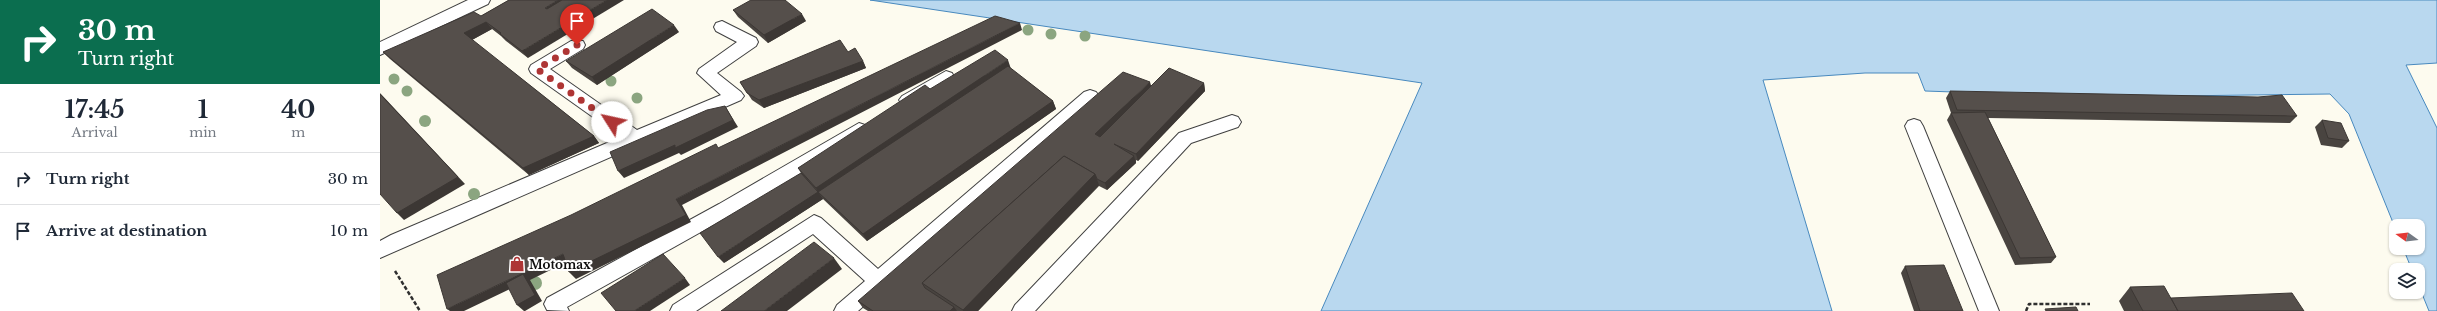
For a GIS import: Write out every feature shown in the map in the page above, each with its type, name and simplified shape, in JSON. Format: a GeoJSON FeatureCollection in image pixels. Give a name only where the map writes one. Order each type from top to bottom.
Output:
{"type":"FeatureCollection","features":[{"type":"Feature","properties":{"kind":"lane"},"geometry":{"type":"LineString","coordinates":[[380,49],[482,0]]}},
{"type":"Feature","properties":{"kind":"lane"},"geometry":{"type":"LineString","coordinates":[[381,250],[398,240],[735,96],[706,73],[750,42],[722,27]]}},
{"type":"Feature","properties":{"kind":"lane"},"geometry":{"type":"LineString","coordinates":[[577,45],[537,69],[636,139]]}},
{"type":"Feature","properties":{"kind":"lane"},"geometry":{"type":"LineString","coordinates":[[893,109],[946,77]]}},
{"type":"Feature","properties":{"kind":"lane"},"geometry":{"type":"LineString","coordinates":[[844,311],[1090,96]]}},
{"type":"Feature","properties":{"kind":"lane"},"geometry":{"type":"LineString","coordinates":[[552,309],[726,209],[873,121]]}},
{"type":"Feature","properties":{"kind":"lane"},"geometry":{"type":"LineString","coordinates":[[1022,311],[1185,138],[1232,122]]}},
{"type":"Feature","properties":{"kind":"lane"},"geometry":{"type":"LineString","coordinates":[[1914,126],[1989,311]]}},
{"type":"Feature","properties":{"kind":"lane"},"geometry":{"type":"LineString","coordinates":[[680,311],[814,223],[878,280]]}},
{"type":"Feature","properties":{"kind":"path"},"geometry":{"type":"LineString","coordinates":[[381,250],[420,311]]}},
{"type":"Feature","properties":{"kind":"path"},"geometry":{"type":"LineString","coordinates":[[2026,311],[2029,304],[2090,304]]}},
{"type":"Feature","properties":{"kind":"water"},"geometry":{"type":"Polygon","coordinates":[[[870,0],[2437,0],[2437,63],[2406,65],[2437,128],[2437,311],[2429,311],[2424,299],[2425,263],[2409,263],[2406,255],[2425,255],[2425,219],[2392,219],[2349,114],[2330,94],[2096,97],[1925,91],[1918,73],[1865,73],[1763,80],[1832,311],[1321,311],[1422,83],[870,0]]]}},
{"type":"Feature","properties":{"kind":"building"},"geometry":{"type":"Polygon","coordinates":[[[509,0],[558,0],[545,8],[547,9],[562,0],[607,0],[522,51],[486,22],[464,33],[594,136],[523,168],[383,52],[474,12],[481,16],[509,0]]]}},
{"type":"Feature","properties":{"kind":"building"},"geometry":{"type":"Polygon","coordinates":[[[751,0],[785,0],[802,14],[764,35],[733,10],[751,0]]]}},
{"type":"Feature","properties":{"kind":"building"},"geometry":{"type":"Polygon","coordinates":[[[652,9],[674,25],[592,77],[566,61],[652,9]]]}},
{"type":"Feature","properties":{"kind":"building"},"geometry":{"type":"Polygon","coordinates":[[[995,16],[1020,23],[676,199],[686,215],[569,272],[563,254],[447,309],[437,275],[571,215],[716,144],[718,148],[995,16]]]}},
{"type":"Feature","properties":{"kind":"building"},"geometry":{"type":"Polygon","coordinates":[[[840,40],[848,52],[855,48],[863,61],[759,100],[747,93],[740,82],[840,40]]]}},
{"type":"Feature","properties":{"kind":"building"},"geometry":{"type":"Polygon","coordinates":[[[995,50],[1008,60],[816,188],[798,168],[925,85],[930,89],[995,50]]]}},
{"type":"Feature","properties":{"kind":"building"},"geometry":{"type":"Polygon","coordinates":[[[1008,66],[1053,101],[863,234],[818,192],[1008,66]]]}},
{"type":"Feature","properties":{"kind":"building"},"geometry":{"type":"Polygon","coordinates":[[[1169,68],[1204,83],[1136,154],[1114,144],[1134,156],[1105,183],[1097,179],[1095,174],[1064,156],[922,283],[925,288],[954,307],[950,311],[873,311],[858,301],[1123,72],[1150,82],[1095,134],[1100,137],[1169,68]]]}},
{"type":"Feature","properties":{"kind":"building"},"geometry":{"type":"Polygon","coordinates":[[[1950,91],[2258,97],[2282,95],[2297,116],[1957,110],[1950,91]]]}},
{"type":"Feature","properties":{"kind":"building"},"geometry":{"type":"Polygon","coordinates":[[[380,94],[458,177],[397,213],[380,194],[380,94]]]}},
{"type":"Feature","properties":{"kind":"building"},"geometry":{"type":"Polygon","coordinates":[[[725,106],[733,120],[675,148],[675,145],[618,171],[610,152],[707,110],[725,106]]]}},
{"type":"Feature","properties":{"kind":"building"},"geometry":{"type":"Polygon","coordinates":[[[1985,112],[2056,257],[2020,258],[1951,113],[1985,112]]]}},
{"type":"Feature","properties":{"kind":"building"},"geometry":{"type":"Polygon","coordinates":[[[2322,120],[2341,123],[2349,141],[2328,138],[2322,120]]]}},
{"type":"Feature","properties":{"kind":"building"},"geometry":{"type":"Polygon","coordinates":[[[1064,156],[1095,174],[963,310],[922,283],[1064,156]]]}},
{"type":"Feature","properties":{"kind":"building"},"geometry":{"type":"Polygon","coordinates":[[[801,173],[818,192],[718,257],[700,233],[801,173]]]}},
{"type":"Feature","properties":{"kind":"building"},"geometry":{"type":"Polygon","coordinates":[[[814,242],[834,258],[764,311],[721,311],[814,242]]]}},
{"type":"Feature","properties":{"kind":"building"},"geometry":{"type":"Polygon","coordinates":[[[663,254],[685,278],[634,311],[616,311],[601,293],[663,254]]]}},
{"type":"Feature","properties":{"kind":"building"},"geometry":{"type":"Polygon","coordinates":[[[1944,265],[1963,311],[1920,311],[1905,266],[1944,265]]]}},
{"type":"Feature","properties":{"kind":"building"},"geometry":{"type":"Polygon","coordinates":[[[523,274],[535,295],[517,305],[506,283],[523,274]]]}},
{"type":"Feature","properties":{"kind":"building"},"geometry":{"type":"Polygon","coordinates":[[[2164,286],[2178,311],[2143,311],[2130,287],[2164,286]]]}},
{"type":"Feature","properties":{"kind":"building"},"geometry":{"type":"Polygon","coordinates":[[[2292,293],[2304,311],[2178,311],[2171,298],[2292,293]]]}},
{"type":"Feature","properties":{"kind":"building"},"geometry":{"type":"Polygon","coordinates":[[[2076,307],[2078,311],[2046,311],[2045,309],[2076,307]]]}},
{"type":"Feature","properties":{"kind":"place","name":"Motomax"},"geometry":{"type":"Point","coordinates":[517,264]}},
{"type":"Feature","properties":{"kind":"route"},"geometry":{"type":"LineString","coordinates":[[577,45],[537,69],[612,122]]}}]}
